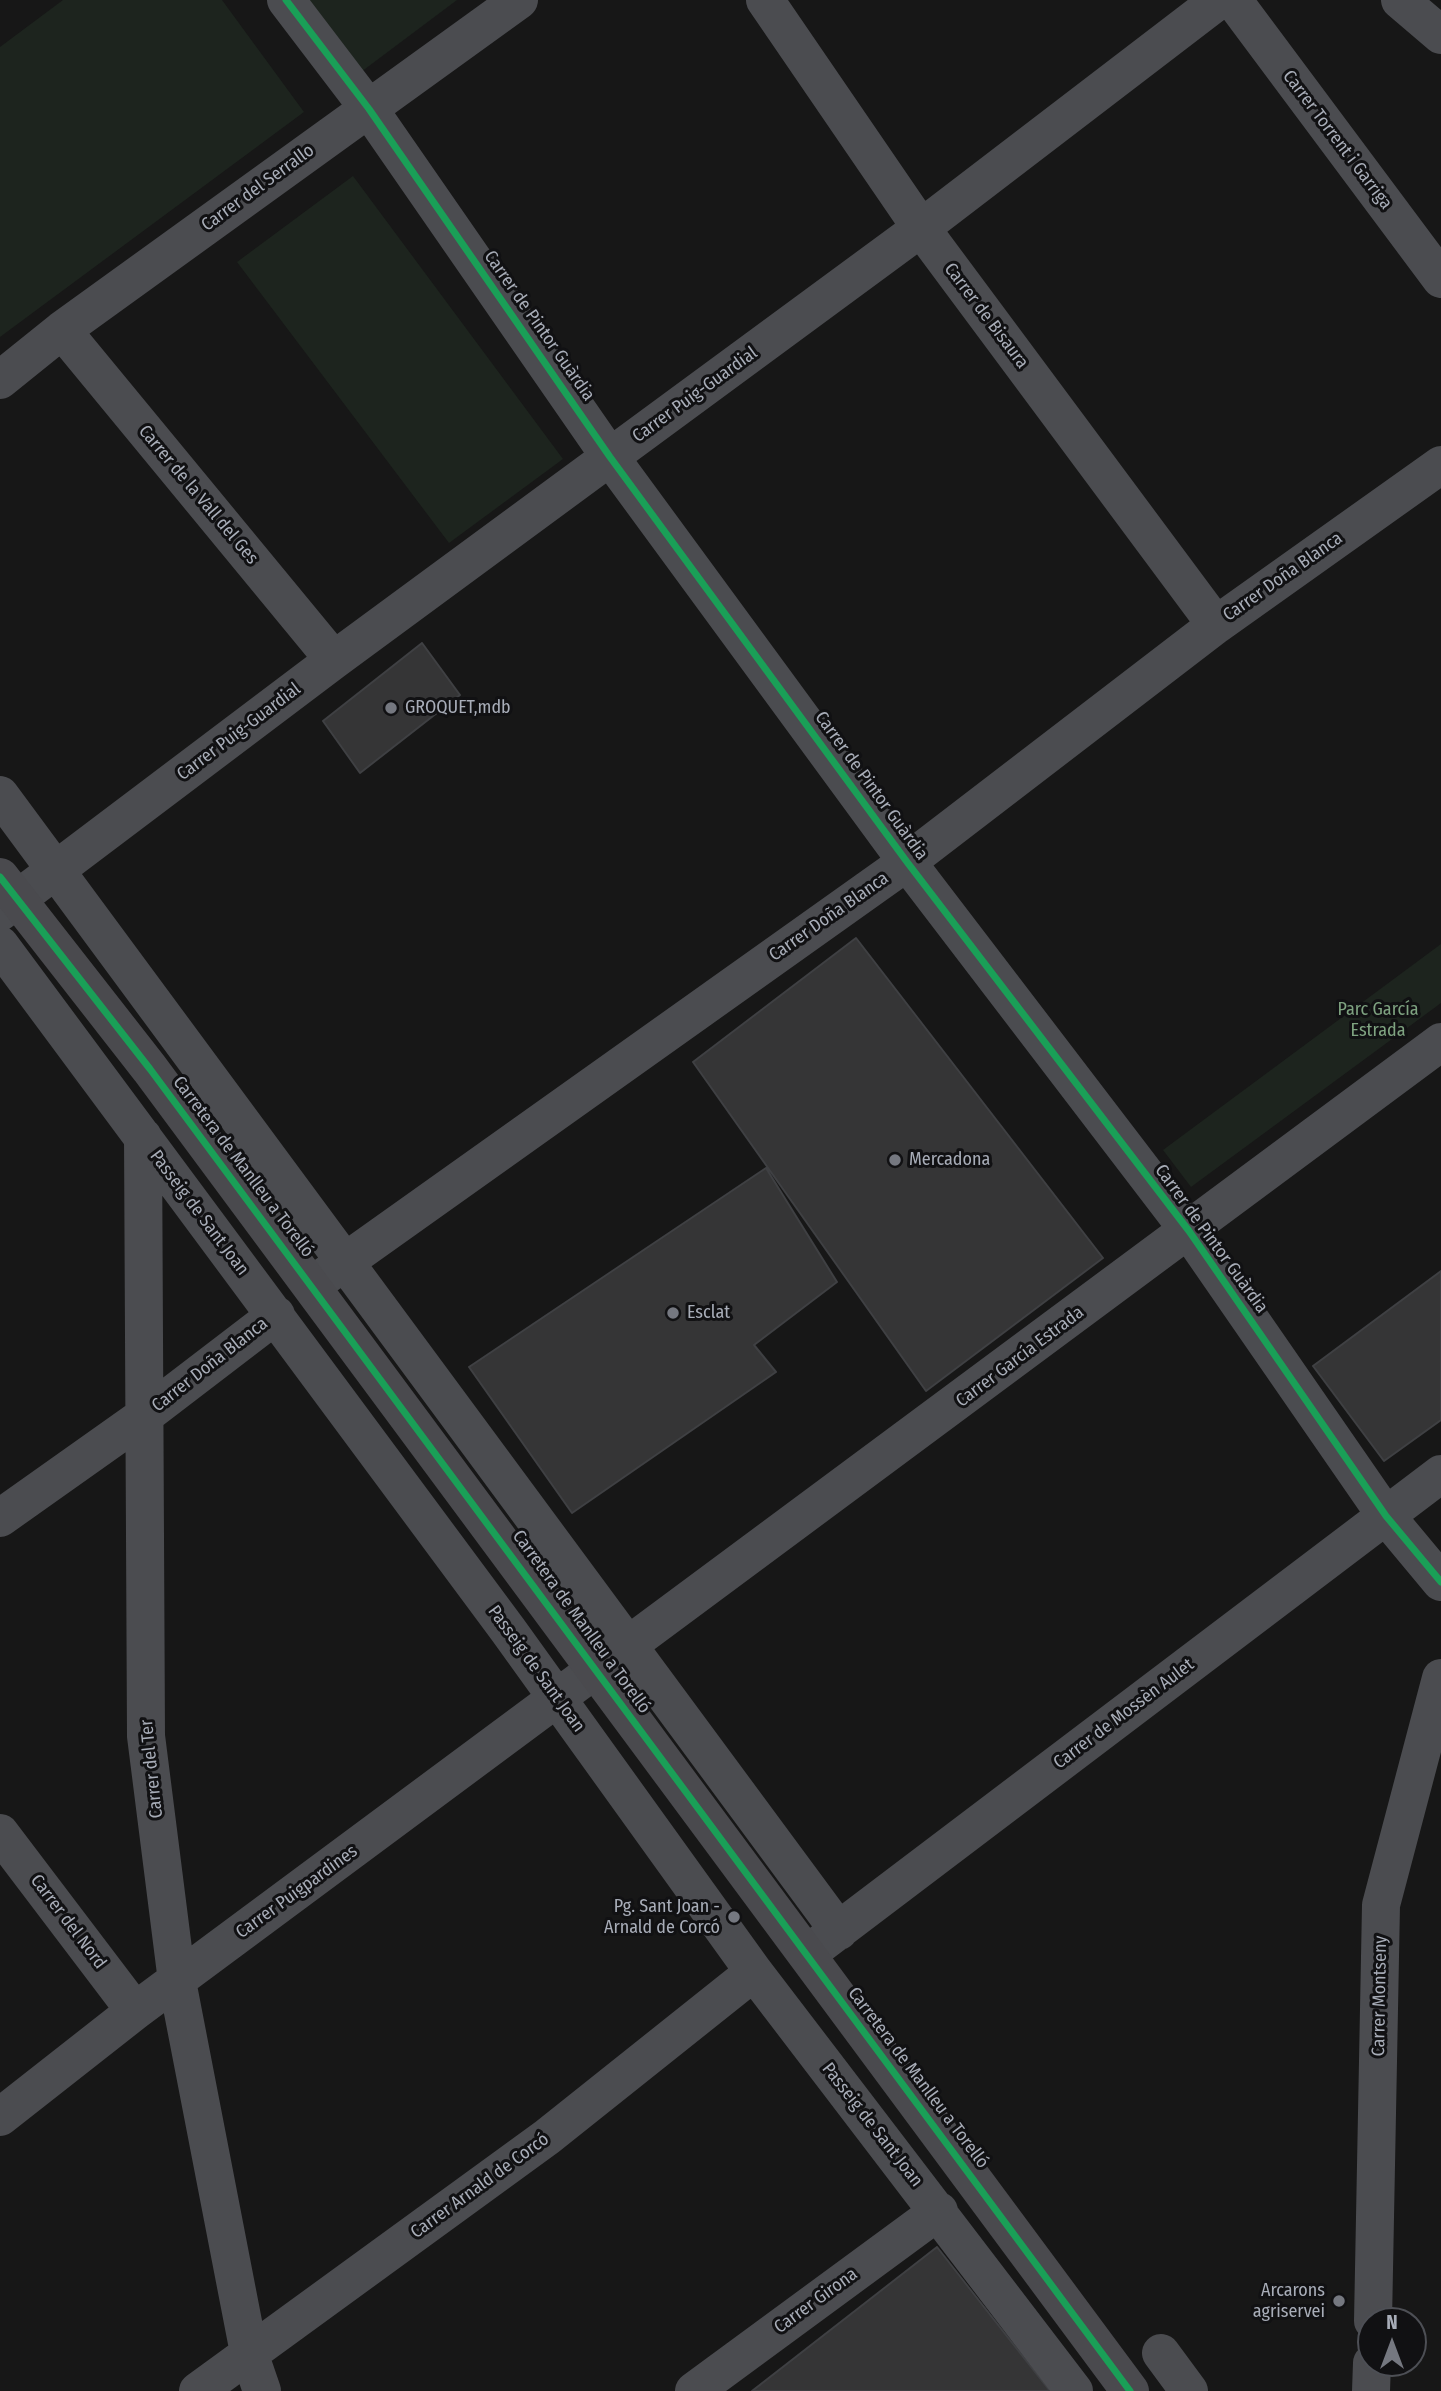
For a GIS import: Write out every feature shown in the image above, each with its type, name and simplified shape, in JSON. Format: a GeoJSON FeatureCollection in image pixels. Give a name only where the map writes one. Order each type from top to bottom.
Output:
{"type":"FeatureCollection","features":[{"type":"Feature","properties":{"kind":"street","name":"Carrer de Pintor Guàrdia"},"geometry":{"type":"LineString","coordinates":[[286,0],[369,108],[610,457],[907,862],[1189,1231],[1386,1516],[1441,1582]]}},
{"type":"Feature","properties":{"kind":"street","name":"Carrer del Serrallo"},"geometry":{"type":"LineString","coordinates":[[0,380],[62,330],[519,0]]}},
{"type":"Feature","properties":{"kind":"street","name":"Carrer de Bisaura"},"geometry":{"type":"LineString","coordinates":[[765,0],[921,228],[1216,625]]}},
{"type":"Feature","properties":{"kind":"street","name":"Carrer Puig-Guardial"},"geometry":{"type":"LineString","coordinates":[[6,897],[58,870],[334,660],[921,228],[1219,0]]}},
{"type":"Feature","properties":{"kind":"street","name":"Carrer Torrent i Garriga"},"geometry":{"type":"LineString","coordinates":[[1233,0],[1441,279]]}},
{"type":"Feature","properties":{"kind":"street"},"geometry":{"type":"LineString","coordinates":[[1400,0],[1441,35]]}},
{"type":"Feature","properties":{"kind":"street","name":"Carrer de la Vall del Ges"},"geometry":{"type":"LineString","coordinates":[[62,330],[334,660]]}},
{"type":"Feature","properties":{"kind":"street","name":"Carrer Doña Blanca"},"geometry":{"type":"LineString","coordinates":[[312,1286],[907,862],[1216,625],[1441,465]]}},
{"type":"Feature","properties":{"kind":"street"},"geometry":{"type":"LineString","coordinates":[[0,795],[839,1931]]}},
{"type":"Feature","properties":{"kind":"street","name":"Carretera de Manlleu a Torelló"},"geometry":{"type":"LineString","coordinates":[[6,897],[150,1069],[1130,2391]]}},
{"type":"Feature","properties":{"kind":"street","name":"Passeig de Sant Joan"},"geometry":{"type":"LineString","coordinates":[[0,945],[558,1699],[754,1972],[1074,2391]]}},
{"type":"Feature","properties":{"kind":"street","name":"Carrer García Estrada"},"geometry":{"type":"LineString","coordinates":[[597,1670],[1441,1042]]}},
{"type":"Feature","properties":{"kind":"street","name":"Carrer del Ter"},"geometry":{"type":"LineString","coordinates":[[143,1138],[146,1736],[177,1981],[249,2353],[262,2391]]}},
{"type":"Feature","properties":{"kind":"street","name":"Carrer Doña Blanca"},"geometry":{"type":"LineString","coordinates":[[0,1518],[144,1416],[276,1315]]}},
{"type":"Feature","properties":{"kind":"street","name":"Carrer de Mossèn Aulet"},"geometry":{"type":"LineString","coordinates":[[807,1955],[1441,1474]]}},
{"type":"Feature","properties":{"kind":"street","name":"Carrer Puigpardines"},"geometry":{"type":"LineString","coordinates":[[0,2117],[135,2011],[597,1670]]}},
{"type":"Feature","properties":{"kind":"street","name":"Carrer Montseny"},"geometry":{"type":"LineString","coordinates":[[1373,2307],[1381,1905],[1441,1678]]}},
{"type":"Feature","properties":{"kind":"street","name":"Carrer del Nord"},"geometry":{"type":"LineString","coordinates":[[0,1833],[135,2011]]}},
{"type":"Feature","properties":{"kind":"street","name":"Carrer Arnald de Corcó"},"geometry":{"type":"LineString","coordinates":[[198,2391],[547,2137],[754,1972]]}},
{"type":"Feature","properties":{"kind":"street","name":"Carrer Girona"},"geometry":{"type":"LineString","coordinates":[[694,2391],[939,2211]]}},
{"type":"Feature","properties":{"kind":"street"},"geometry":{"type":"LineString","coordinates":[[1161,2353],[1189,2391]]}},
{"type":"Feature","properties":{"kind":"green space"},"geometry":{"type":"Polygon","coordinates":[[[63,0],[222,0],[304,112],[0,337],[0,47],[63,0]]]}},
{"type":"Feature","properties":{"kind":"green space"},"geometry":{"type":"Polygon","coordinates":[[[307,0],[457,0],[361,72],[307,0]]]}},
{"type":"Feature","properties":{"kind":"green space"},"geometry":{"type":"Polygon","coordinates":[[[353,176],[563,459],[449,543],[237,262],[353,176]]]}},
{"type":"Feature","properties":{"kind":"green space","name":"Parc García Estrada"},"geometry":{"type":"Polygon","coordinates":[[[1441,944],[1441,1003],[1191,1187],[1163,1150],[1441,944]]]}},
{"type":"Feature","properties":{"kind":"building","name":"GROQUET,mdb"},"geometry":{"type":"Polygon","coordinates":[[[422,643],[460,695],[360,773],[323,721],[422,643]]]}},
{"type":"Feature","properties":{"kind":"building","name":"Mercadona"},"geometry":{"type":"Polygon","coordinates":[[[856,938],[1103,1258],[926,1391],[693,1062],[856,938]]]}},
{"type":"Feature","properties":{"kind":"building","name":"Esclat"},"geometry":{"type":"Polygon","coordinates":[[[766,1168],[837,1282],[754,1345],[776,1372],[572,1513],[469,1367],[766,1168]]]}},
{"type":"Feature","properties":{"kind":"building"},"geometry":{"type":"Polygon","coordinates":[[[1441,1271],[1441,1420],[1384,1461],[1313,1366],[1441,1271]]]}},
{"type":"Feature","properties":{"kind":"building"},"geometry":{"type":"Polygon","coordinates":[[[937,2247],[1050,2391],[752,2391],[937,2247]]]}},
{"type":"Feature","properties":{"kind":"cycle path"},"geometry":{"type":"LineString","coordinates":[[286,0],[369,109],[610,457],[907,862],[1189,1231],[1386,1516],[1441,1582]]}},
{"type":"Feature","properties":{"kind":"cycle path"},"geometry":{"type":"LineString","coordinates":[[0,877],[150,1069],[1130,2391]]}},
{"type":"Feature","properties":{"kind":"place","name":"GROQUET,mdb"},"geometry":{"type":"Point","coordinates":[391,708]}},
{"type":"Feature","properties":{"kind":"place","name":"Mercadona"},"geometry":{"type":"Point","coordinates":[895,1160]}},
{"type":"Feature","properties":{"kind":"place","name":"Esclat"},"geometry":{"type":"Point","coordinates":[673,1313]}},
{"type":"Feature","properties":{"kind":"place","name":"Pg. Sant Joan - Arnald de Corcó"},"geometry":{"type":"Point","coordinates":[734,1917]}},
{"type":"Feature","properties":{"kind":"place","name":"Arcarons agriservei"},"geometry":{"type":"Point","coordinates":[1339,2301]}}]}
